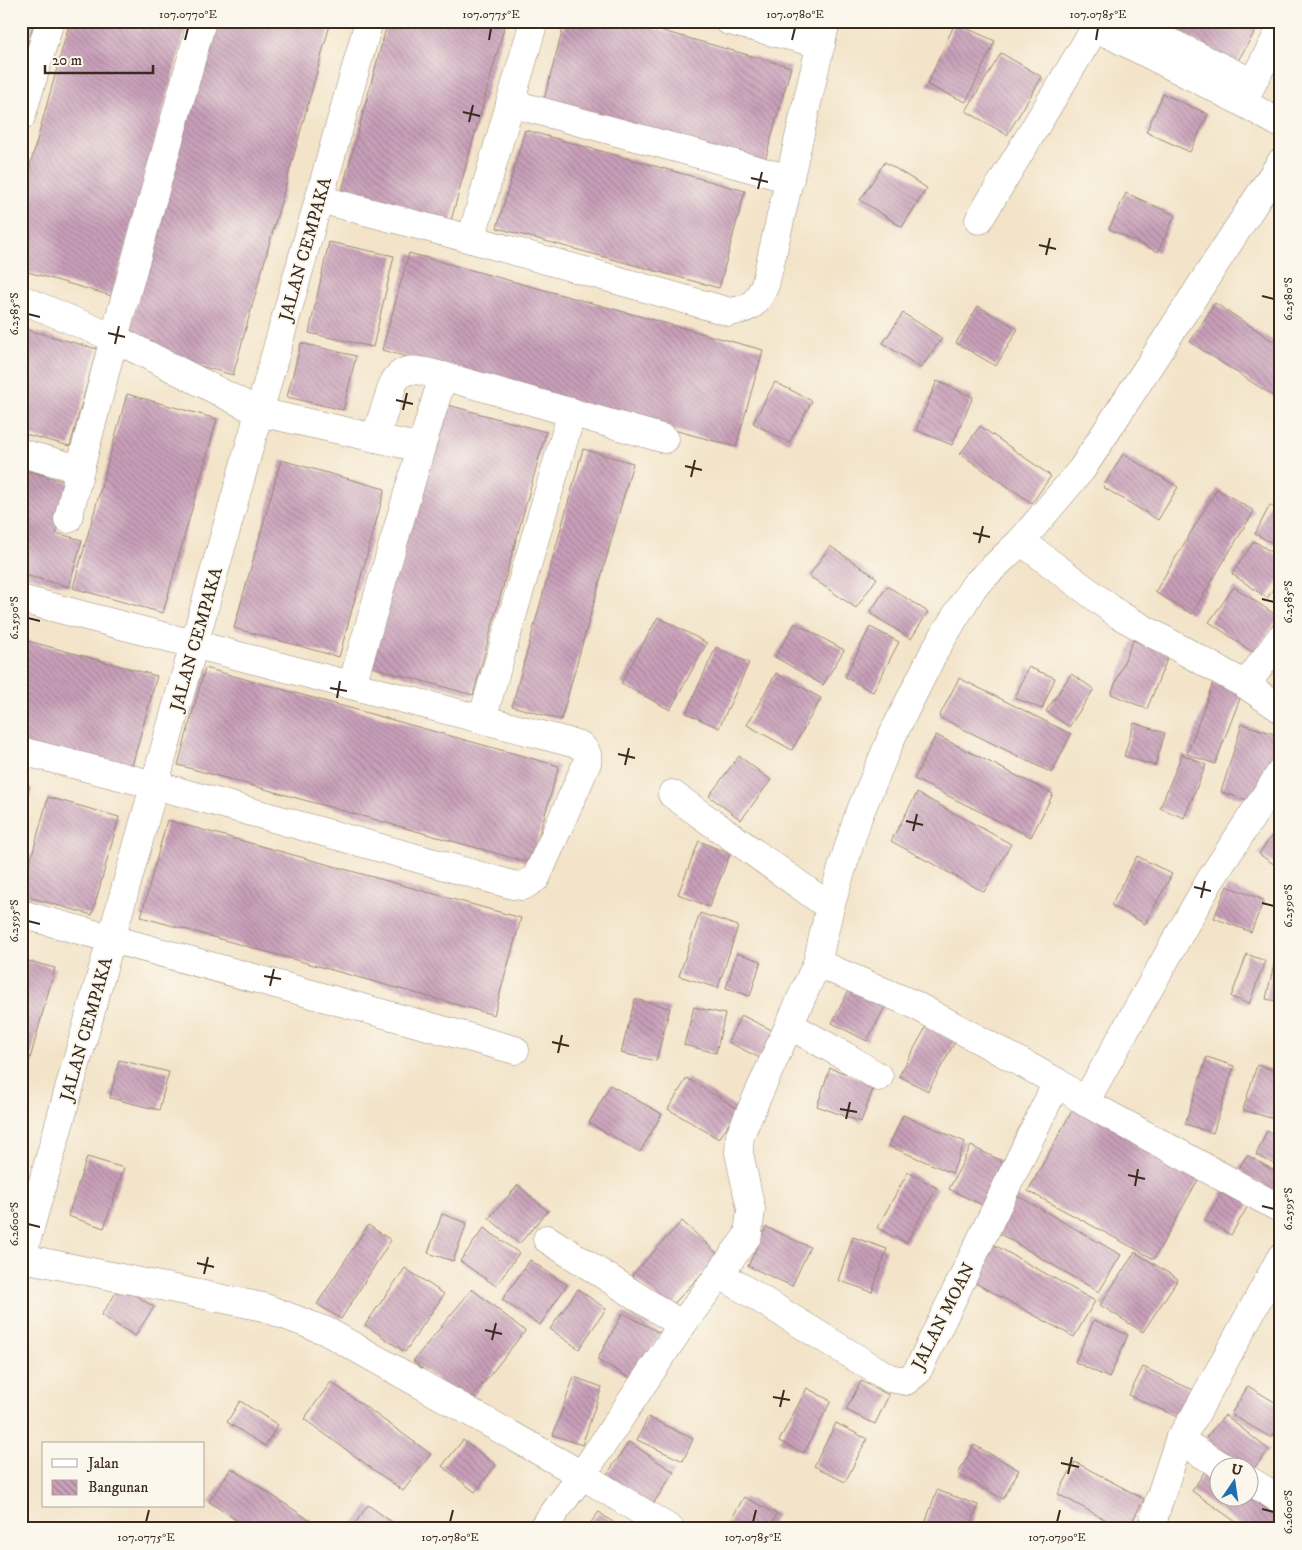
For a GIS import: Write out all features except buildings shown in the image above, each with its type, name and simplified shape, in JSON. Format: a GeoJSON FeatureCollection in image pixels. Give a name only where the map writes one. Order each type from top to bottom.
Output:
{"type":"FeatureCollection","features":[{"type":"Feature","properties":{"kind":"street"},"geometry":{"type":"LineString","coordinates":[[21,117],[50,21]]}},
{"type":"Feature","properties":{"kind":"street"},"geometry":{"type":"LineString","coordinates":[[68,519],[114,338],[202,21]]}},
{"type":"Feature","properties":{"kind":"street","name":"JALAN CEMPAKA"},"geometry":{"type":"LineString","coordinates":[[22,1259],[369,21]]}},
{"type":"Feature","properties":{"kind":"street"},"geometry":{"type":"LineString","coordinates":[[471,239],[534,21]]}},
{"type":"Feature","properties":{"kind":"street"},"geometry":{"type":"LineString","coordinates":[[319,199],[471,239],[730,312],[746,309],[756,303],[765,285],[823,32],[729,21]]}},
{"type":"Feature","properties":{"kind":"street"},"geometry":{"type":"LineString","coordinates":[[1129,22],[1247,92],[1281,124]]}},
{"type":"Feature","properties":{"kind":"street"},"geometry":{"type":"LineString","coordinates":[[1247,92],[1281,29]]}},
{"type":"Feature","properties":{"kind":"street"},"geometry":{"type":"LineString","coordinates":[[979,220],[1092,33],[1099,31],[1107,33],[1247,92]]}},
{"type":"Feature","properties":{"kind":"street"},"geometry":{"type":"LineString","coordinates":[[510,102],[790,178]]}},
{"type":"Feature","properties":{"kind":"street"},"geometry":{"type":"LineString","coordinates":[[542,1529],[582,1475],[682,1325],[748,1235],[751,1209],[739,1153],[740,1134],[817,962],[830,907],[858,817],[893,734],[935,650],[974,586],[1021,541],[1082,469],[1281,162]]}},
{"type":"Feature","properties":{"kind":"street"},"geometry":{"type":"LineString","coordinates":[[21,299],[114,338],[259,412],[422,448]]}},
{"type":"Feature","properties":{"kind":"street"},"geometry":{"type":"LineString","coordinates":[[375,438],[393,384],[397,376],[409,370],[443,376],[665,439]]}},
{"type":"Feature","properties":{"kind":"street"},"geometry":{"type":"LineString","coordinates":[[352,685],[443,376]]}},
{"type":"Feature","properties":{"kind":"street"},"geometry":{"type":"LineString","coordinates":[[482,719],[572,412]]}},
{"type":"Feature","properties":{"kind":"street"},"geometry":{"type":"LineString","coordinates":[[21,454],[80,469]]}},
{"type":"Feature","properties":{"kind":"street"},"geometry":{"type":"LineString","coordinates":[[1021,541],[1119,615],[1246,685],[1281,708]]}},
{"type":"Feature","properties":{"kind":"street"},"geometry":{"type":"LineString","coordinates":[[21,599],[580,744],[588,756],[587,763],[536,878],[523,886],[155,785],[21,751]]}},
{"type":"Feature","properties":{"kind":"street"},"geometry":{"type":"LineString","coordinates":[[1246,685],[1281,637]]}},
{"type":"Feature","properties":{"kind":"street"},"geometry":{"type":"LineString","coordinates":[[1085,1102],[1210,882],[1276,790]]}},
{"type":"Feature","properties":{"kind":"street"},"geometry":{"type":"LineString","coordinates":[[672,794],[830,907]]}},
{"type":"Feature","properties":{"kind":"street"},"geometry":{"type":"LineString","coordinates":[[21,914],[515,1050]]}},
{"type":"Feature","properties":{"kind":"street"},"geometry":{"type":"LineString","coordinates":[[817,962],[913,1004],[1056,1082],[1085,1102],[1281,1209]]}},
{"type":"Feature","properties":{"kind":"street"},"geometry":{"type":"LineString","coordinates":[[788,1025],[879,1077]]}},
{"type":"Feature","properties":{"kind":"street","name":"JALAN MOAN"},"geometry":{"type":"LineString","coordinates":[[721,1274],[889,1378],[906,1381],[917,1372],[1056,1082]]}},
{"type":"Feature","properties":{"kind":"street"},"geometry":{"type":"LineString","coordinates":[[547,1239],[682,1325]]}},
{"type":"Feature","properties":{"kind":"street"},"geometry":{"type":"LineString","coordinates":[[1152,1529],[1155,1513],[1179,1440],[1194,1417],[1281,1257]]}},
{"type":"Feature","properties":{"kind":"street"},"geometry":{"type":"LineString","coordinates":[[22,1259],[263,1307],[317,1327],[375,1357],[582,1475],[670,1529]]}},
{"type":"Feature","properties":{"kind":"street"},"geometry":{"type":"LineString","coordinates":[[1179,1440],[1210,1458]]}},
{"type":"Feature","properties":{"kind":"street"},"geometry":{"type":"LineString","coordinates":[[1260,1488],[1281,1500]]}}]}
